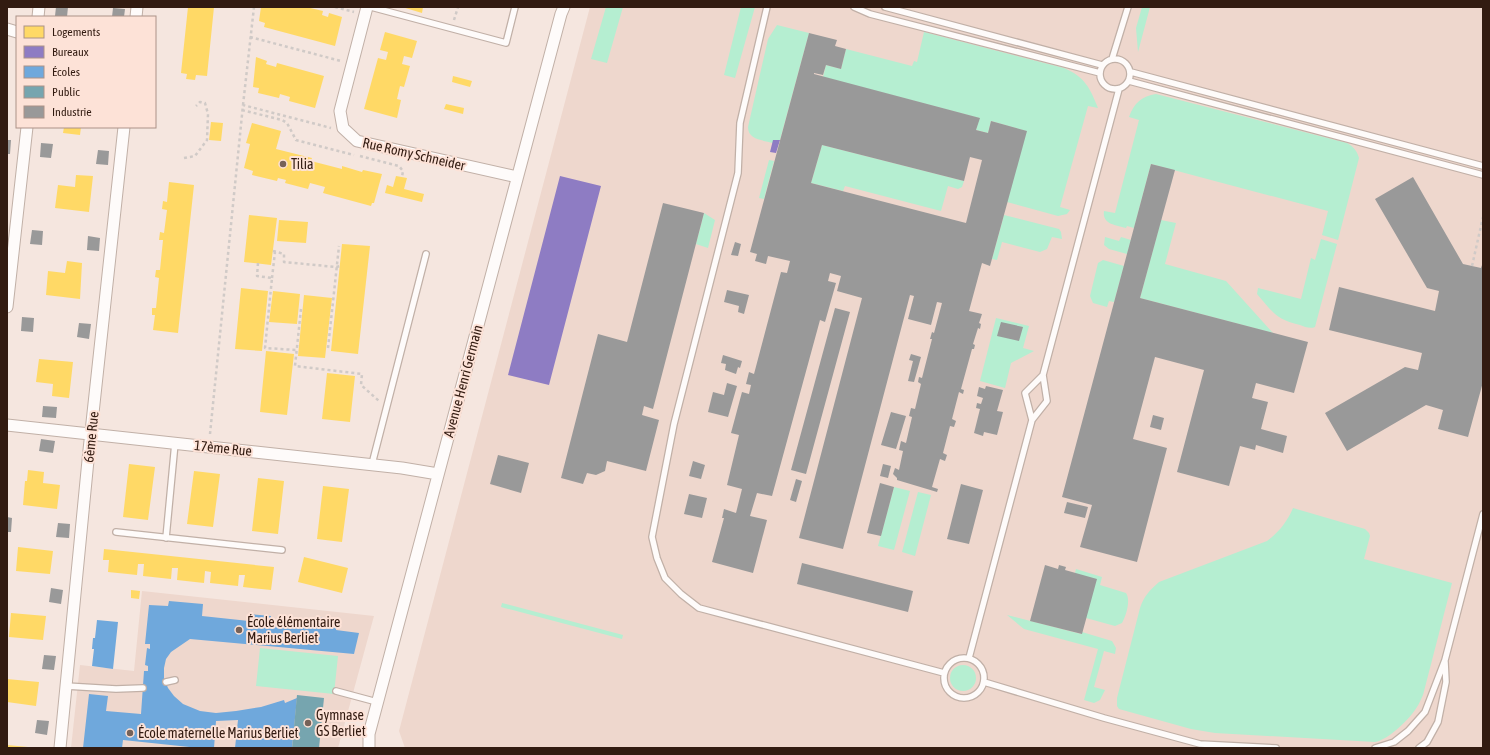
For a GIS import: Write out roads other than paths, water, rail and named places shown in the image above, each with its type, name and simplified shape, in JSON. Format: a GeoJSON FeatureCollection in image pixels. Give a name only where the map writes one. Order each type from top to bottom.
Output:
{"type":"FeatureCollection","features":[{"type":"Feature","properties":{"kind":"street","name":"Avenue Henri Germain"},"geometry":{"type":"LineString","coordinates":[[369,748],[369,734],[377,702],[562,9]]}},
{"type":"Feature","properties":{"kind":"street","name":"Rue Romy Schneider"},"geometry":{"type":"LineString","coordinates":[[368,10],[340,111],[344,128],[357,141],[517,177]]}},
{"type":"Feature","properties":{"kind":"street"},"geometry":{"type":"LineString","coordinates":[[7,307],[26,128]]}},
{"type":"Feature","properties":{"kind":"street","name":"6ème Rue"},"geometry":{"type":"LineString","coordinates":[[60,748],[91,435],[124,128]]}},
{"type":"Feature","properties":{"kind":"street","name":"17ème Rue"},"geometry":{"type":"LineString","coordinates":[[7,425],[372,464],[438,474]]}},
{"type":"Feature","properties":{"kind":"lane"},"geometry":{"type":"LineString","coordinates":[[368,10],[506,43],[515,7]]}},
{"type":"Feature","properties":{"kind":"lane"},"geometry":{"type":"LineString","coordinates":[[767,7],[740,123],[738,173],[674,424],[652,537],[657,558],[665,578],[681,594],[699,608],[944,673]]}},
{"type":"Feature","properties":{"kind":"lane"},"geometry":{"type":"LineString","coordinates":[[854,7],[870,14],[1100,73]]}},
{"type":"Feature","properties":{"kind":"lane"},"geometry":{"type":"LineString","coordinates":[[885,7],[1102,65]]}},
{"type":"Feature","properties":{"kind":"lane"},"geometry":{"type":"LineString","coordinates":[[1112,58],[1121,59],[1124,61],[1128,64],[1131,72],[1129,81],[1126,85],[1115,89],[1106,86],[1102,82],[1100,73],[1102,65],[1112,58],[1128,7]]}},
{"type":"Feature","properties":{"kind":"lane"},"geometry":{"type":"LineString","coordinates":[[1131,72],[1483,166]]}},
{"type":"Feature","properties":{"kind":"lane"},"geometry":{"type":"LineString","coordinates":[[1129,81],[1483,175]]}},
{"type":"Feature","properties":{"kind":"lane"},"geometry":{"type":"LineString","coordinates":[[969,658],[1032,420],[1048,401],[1043,375],[1120,88]]}},
{"type":"Feature","properties":{"kind":"lane"},"geometry":{"type":"LineString","coordinates":[[372,464],[426,254]]}},
{"type":"Feature","properties":{"kind":"lane"},"geometry":{"type":"LineString","coordinates":[[1032,420],[1025,393],[1043,375]]}},
{"type":"Feature","properties":{"kind":"lane"},"geometry":{"type":"LineString","coordinates":[[166,538],[175,443]]}},
{"type":"Feature","properties":{"kind":"lane"},"geometry":{"type":"LineString","coordinates":[[1375,748],[1394,742],[1408,731],[1425,712],[1445,660],[1483,514]]}},
{"type":"Feature","properties":{"kind":"lane"},"geometry":{"type":"LineString","coordinates":[[116,532],[282,550]]}},
{"type":"Feature","properties":{"kind":"lane"},"geometry":{"type":"LineString","coordinates":[[962,657],[969,658],[974,660],[979,665],[984,676],[984,682],[977,693],[966,698],[959,698],[948,691],[943,679],[944,673],[951,662],[962,657]]}},
{"type":"Feature","properties":{"kind":"lane"},"geometry":{"type":"LineString","coordinates":[[1419,748],[1427,742],[1438,722],[1446,682],[1445,660]]}},
{"type":"Feature","properties":{"kind":"lane"},"geometry":{"type":"LineString","coordinates":[[166,682],[175,680]]}},
{"type":"Feature","properties":{"kind":"lane"},"geometry":{"type":"LineString","coordinates":[[984,682],[1104,718],[1200,744],[1276,748]]}},
{"type":"Feature","properties":{"kind":"lane"},"geometry":{"type":"LineString","coordinates":[[66,686],[116,689],[143,688]]}},
{"type":"Feature","properties":{"kind":"lane"},"geometry":{"type":"LineString","coordinates":[[336,691],[377,702]]}},
{"type":"Feature","properties":{"kind":"place","name":"Tilia"},"geometry":{"type":"Point","coordinates":[283,164]}},
{"type":"Feature","properties":{"kind":"place","name":"École élémentaire Marius Berliet"},"geometry":{"type":"Point","coordinates":[239,630]}},
{"type":"Feature","properties":{"kind":"place","name":"Gymnase GS Berliet"},"geometry":{"type":"Point","coordinates":[308,723]}},
{"type":"Feature","properties":{"kind":"place","name":"École maternelle Marius Berliet"},"geometry":{"type":"Point","coordinates":[130,733]}}]}
